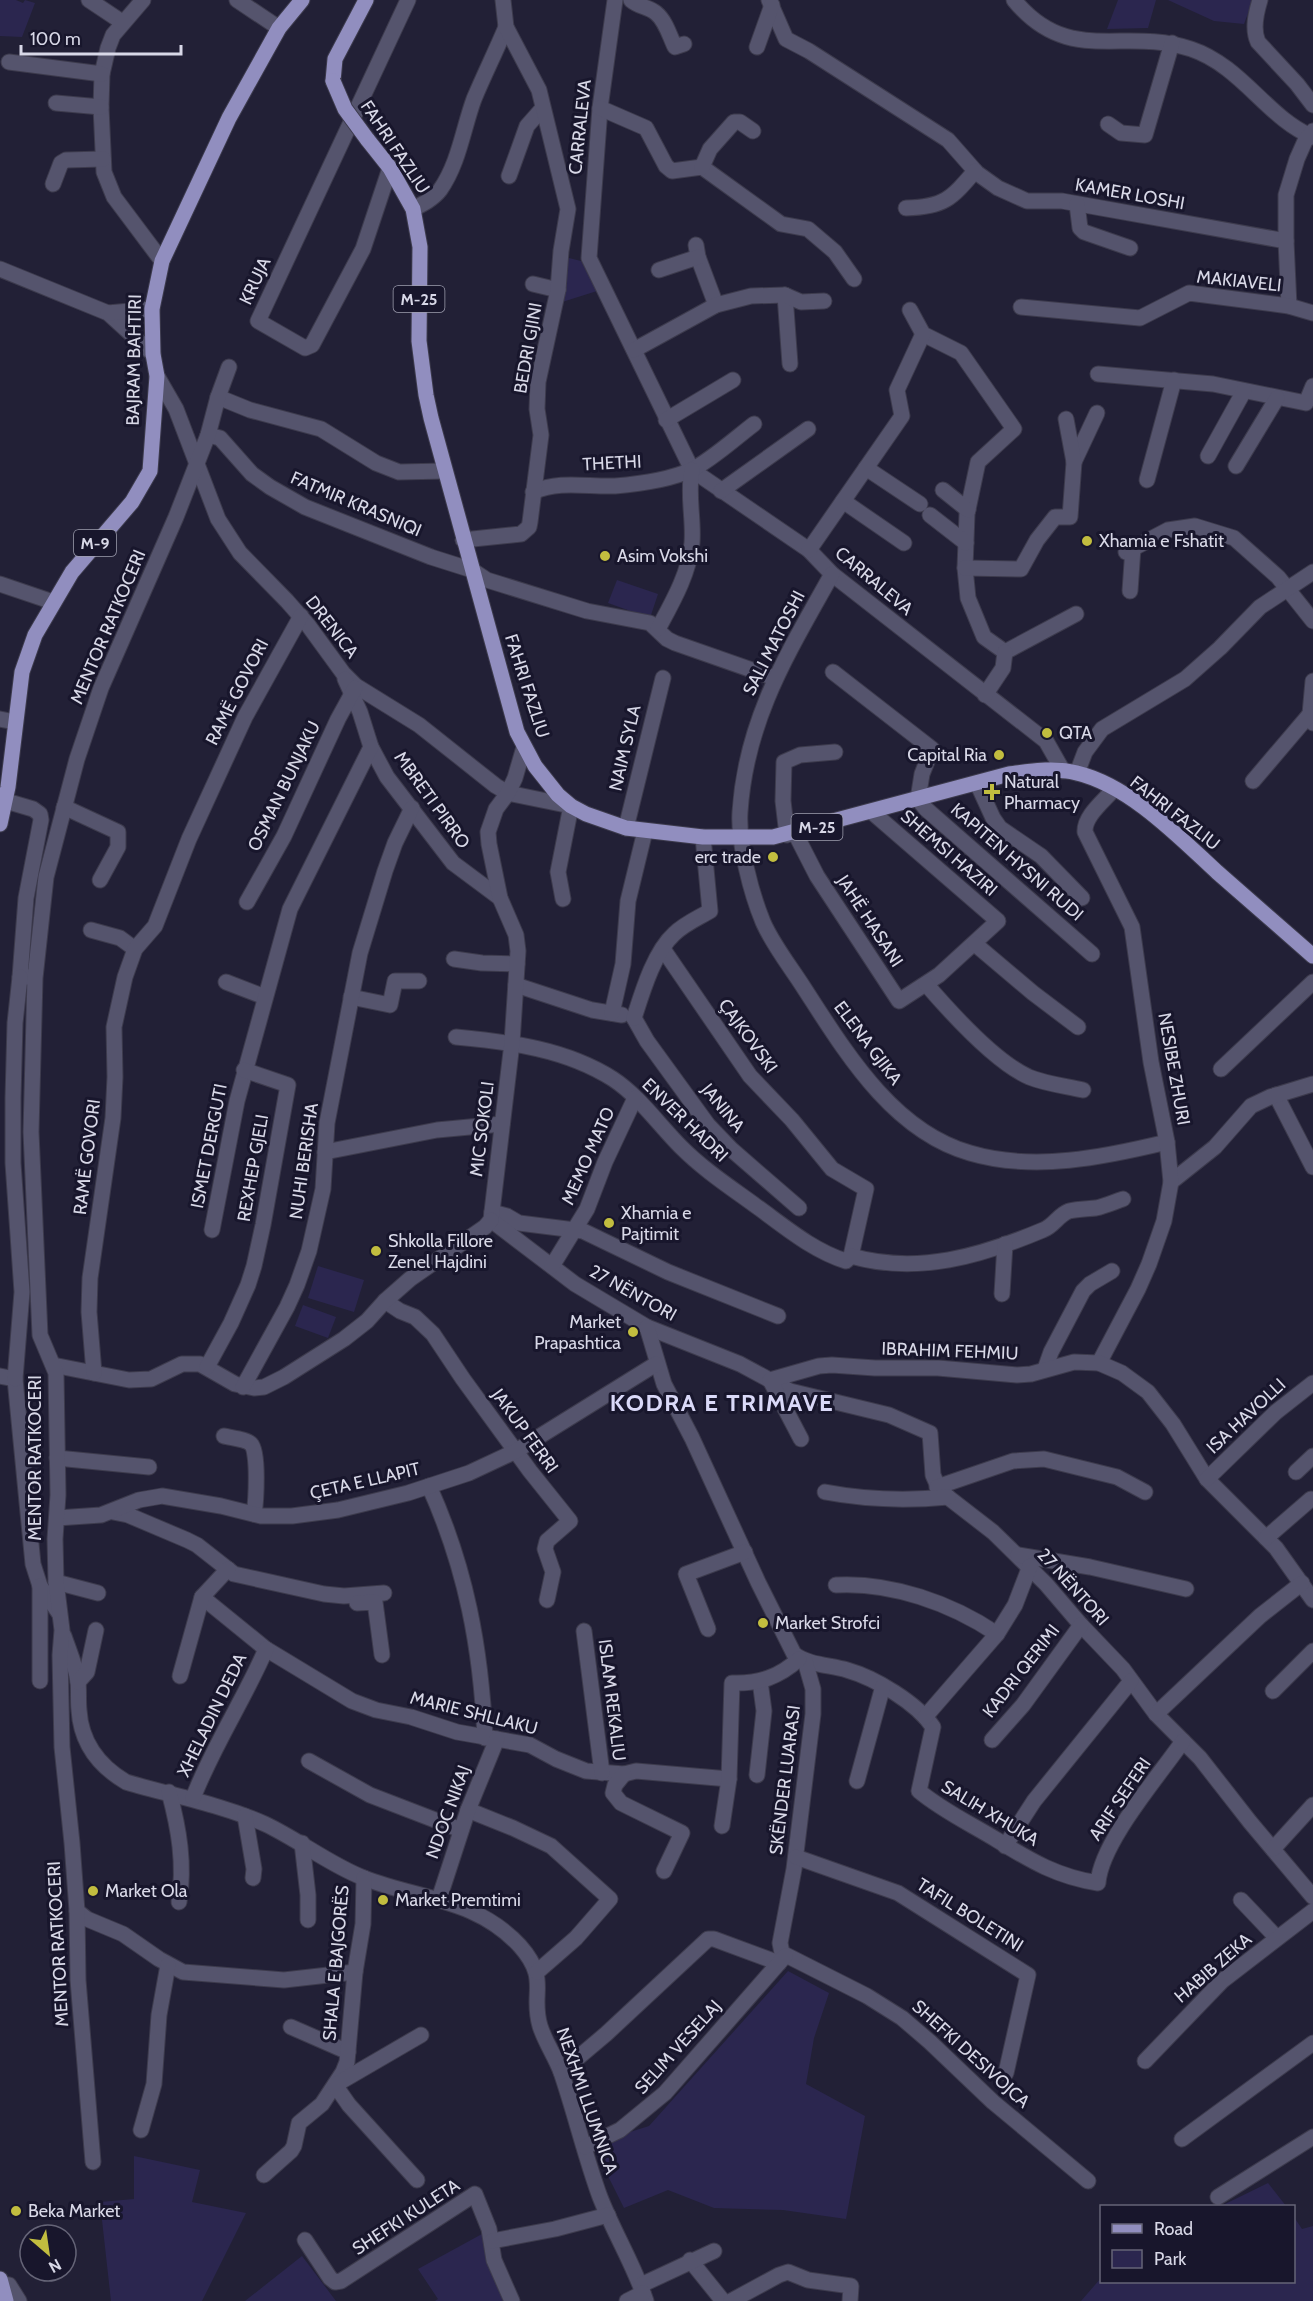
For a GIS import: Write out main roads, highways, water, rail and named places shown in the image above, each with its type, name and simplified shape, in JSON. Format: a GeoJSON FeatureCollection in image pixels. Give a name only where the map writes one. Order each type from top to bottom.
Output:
{"type":"FeatureCollection","features":[{"type":"Feature","properties":{"kind":"main road","name":"BAJRAM BAHTIRI"},"geometry":{"type":"LineString","coordinates":[[0,824],[5,792],[8,721],[27,654],[53,602],[72,572],[132,502],[150,471],[157,376],[153,354],[152,309],[162,261],[229,118],[279,28],[302,0]]}},
{"type":"Feature","properties":{"kind":"main road","name":"FAHRI FAZLIU"},"geometry":{"type":"LineString","coordinates":[[366,0],[335,59],[333,81],[345,109],[390,168],[413,209],[420,247],[418,341],[426,395],[471,570],[510,708],[524,747],[548,783],[571,806],[596,818],[626,828],[704,837],[740,838],[791,834],[1018,773],[1070,772],[1093,778],[1138,804],[1313,956]]}},
{"type":"Feature","properties":{"kind":"main road"},"geometry":{"type":"LineString","coordinates":[[1,2282],[6,2301]]}},
{"type":"Feature","properties":{"kind":"place","name":"Xhamia e Fshatit"},"geometry":{"type":"Point","coordinates":[1087,541]}},
{"type":"Feature","properties":{"kind":"place","name":"Asim Vokshi"},"geometry":{"type":"Point","coordinates":[605,556]}},
{"type":"Feature","properties":{"kind":"place","name":"QTA"},"geometry":{"type":"Point","coordinates":[1047,733]}},
{"type":"Feature","properties":{"kind":"place","name":"Capital Ria"},"geometry":{"type":"Point","coordinates":[999,755]}},
{"type":"Feature","properties":{"kind":"place","name":"Natural Pharmacy"},"geometry":{"type":"Point","coordinates":[992,792]}},
{"type":"Feature","properties":{"kind":"place","name":"erc trade"},"geometry":{"type":"Point","coordinates":[773,857]}},
{"type":"Feature","properties":{"kind":"place","name":"Xhamia e Pajtimit"},"geometry":{"type":"Point","coordinates":[609,1223]}},
{"type":"Feature","properties":{"kind":"place","name":"Shkolla Fillore Zenel Hajdini"},"geometry":{"type":"Point","coordinates":[376,1251]}},
{"type":"Feature","properties":{"kind":"place","name":"Market Prapashtica"},"geometry":{"type":"Point","coordinates":[633,1332]}},
{"type":"Feature","properties":{"kind":"place","name":"Market Strofci"},"geometry":{"type":"Point","coordinates":[763,1623]}},
{"type":"Feature","properties":{"kind":"place","name":"Market Ola"},"geometry":{"type":"Point","coordinates":[93,1891]}},
{"type":"Feature","properties":{"kind":"place","name":"Market Premtimi"},"geometry":{"type":"Point","coordinates":[383,1900]}},
{"type":"Feature","properties":{"kind":"place","name":"Beka Market"},"geometry":{"type":"Point","coordinates":[16,2211]}},
{"type":"Feature","properties":{"kind":"district","name":"KODRA E TRIMAVE"},"geometry":{"type":"Point","coordinates":[722,1403]}}]}
